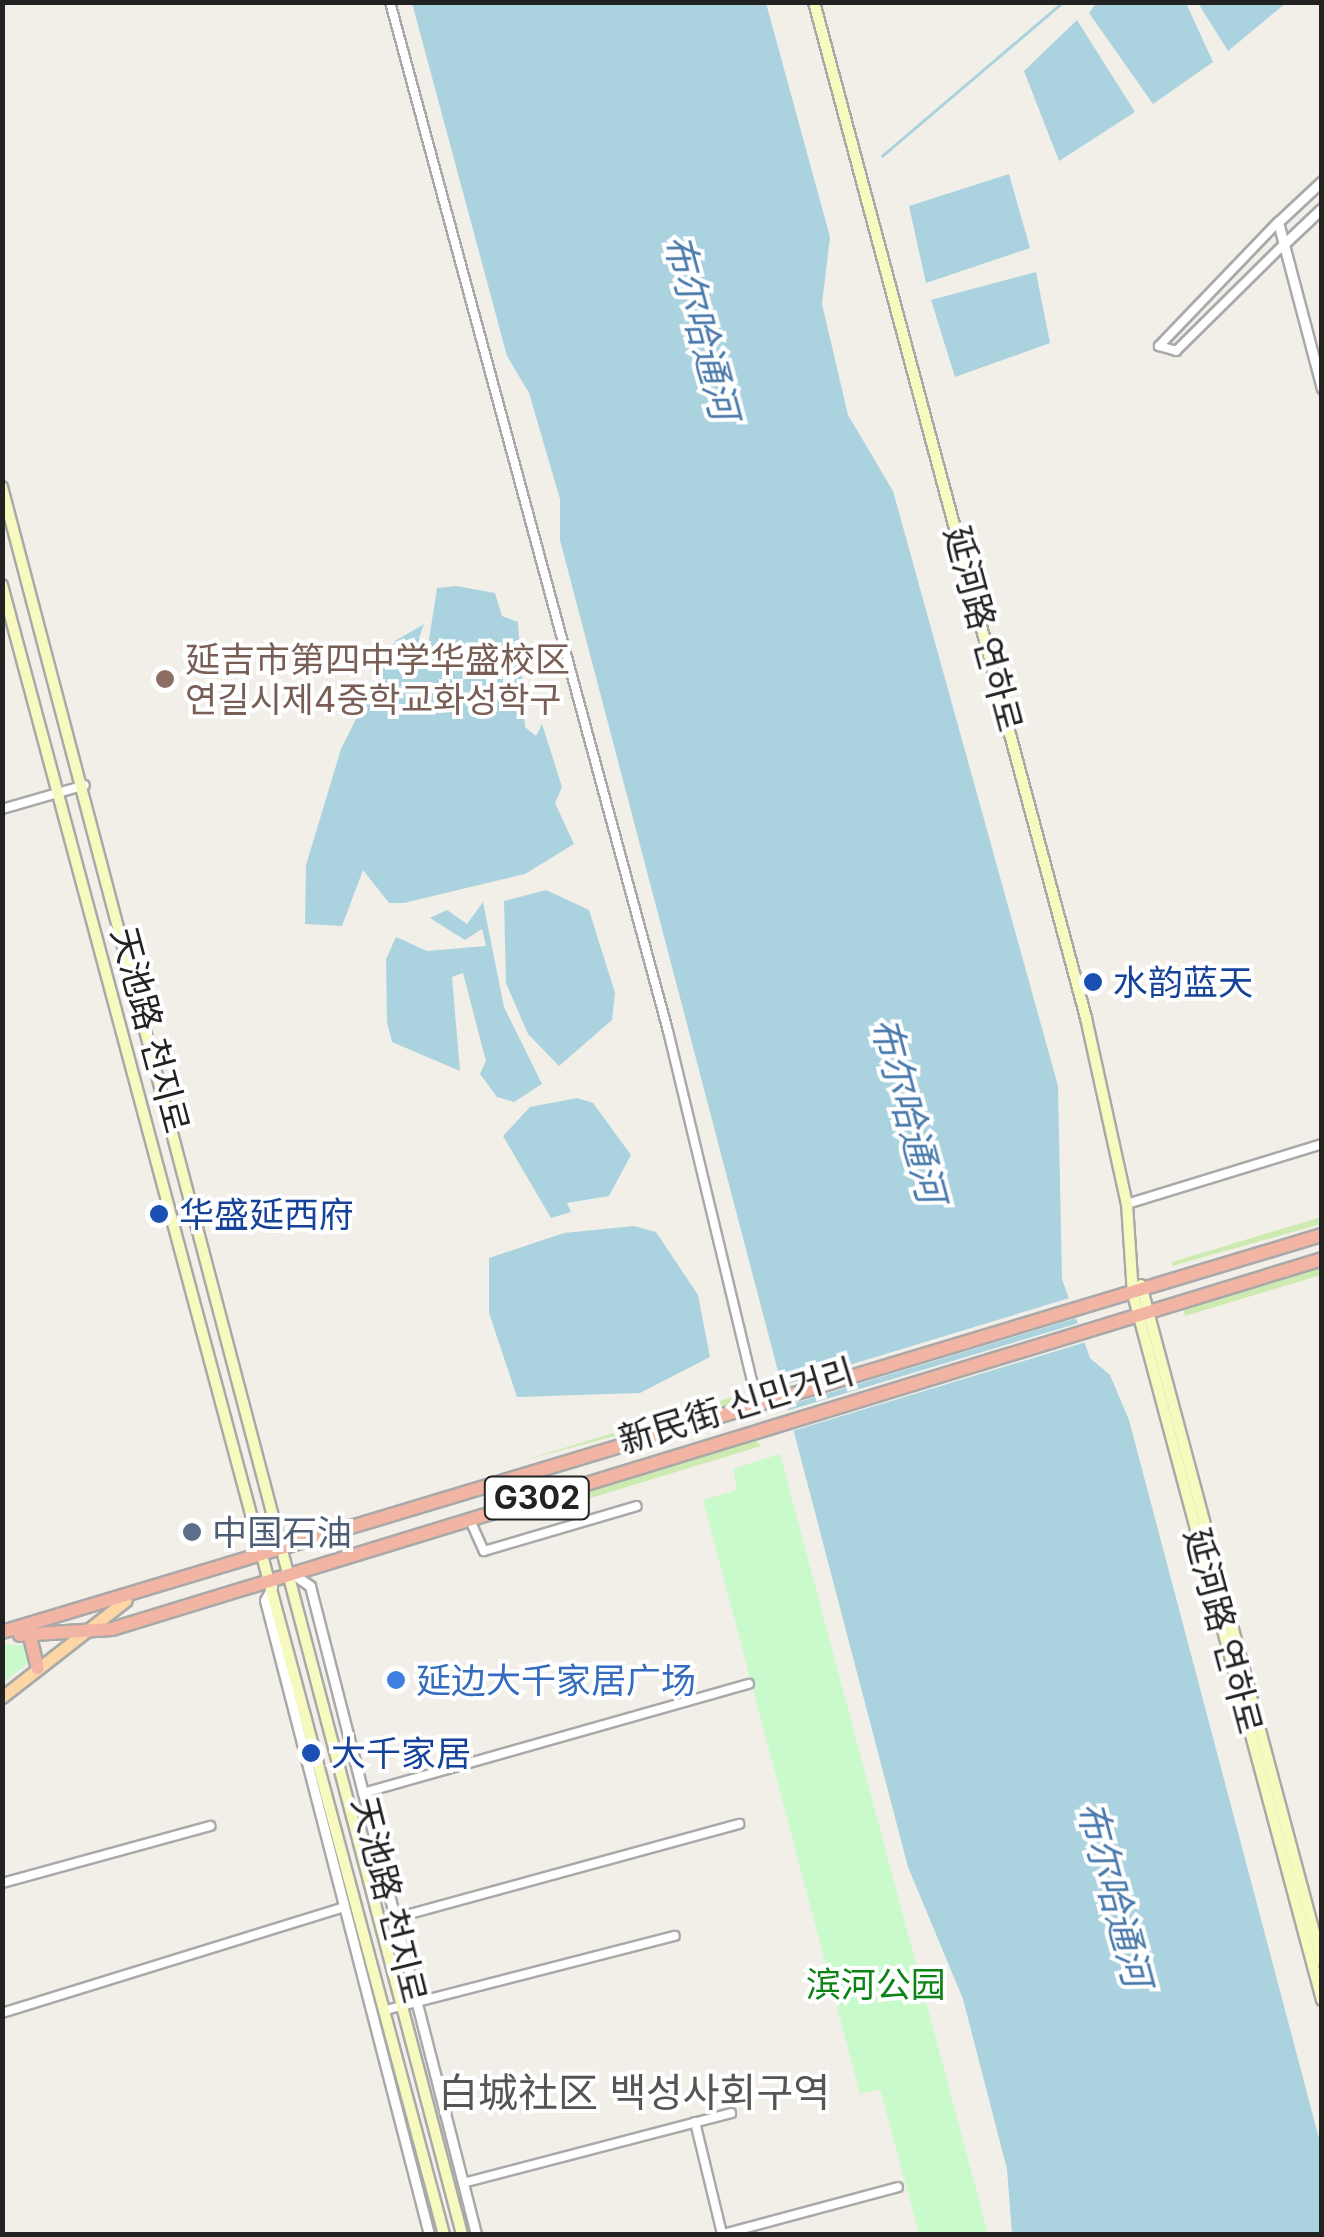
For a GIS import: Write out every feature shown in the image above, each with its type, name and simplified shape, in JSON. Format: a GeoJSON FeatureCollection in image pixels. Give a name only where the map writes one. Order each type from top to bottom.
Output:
{"type":"FeatureCollection","features":[{"type":"Feature","properties":{"kind":"highway","name":"新民街 신민거리"},"geometry":{"type":"LineString","coordinates":[[2,1632],[126,1600],[286,1547],[1322,1235]]}},
{"type":"Feature","properties":{"kind":"highway","name":"新民街 신민거리"},"geometry":{"type":"LineString","coordinates":[[2,1632],[30,1637],[112,1629],[1322,1259]]}},
{"type":"Feature","properties":{"kind":"highway"},"geometry":{"type":"LineString","coordinates":[[755,1408],[758,1430]]}},
{"type":"Feature","properties":{"kind":"highway"},"geometry":{"type":"LineString","coordinates":[[30,1637],[38,1668]]}},
{"type":"Feature","properties":{"kind":"main road","name":"延河路 연하로"},"geometry":{"type":"LineString","coordinates":[[814,2],[1086,1018],[1127,1204],[1138,1292],[1322,1962]]}},
{"type":"Feature","properties":{"kind":"main road","name":"天池路 천지로"},"geometry":{"type":"LineString","coordinates":[[2,488],[85,785],[286,1547],[462,2234]]}},
{"type":"Feature","properties":{"kind":"main road","name":"天池路 천지로"},"geometry":{"type":"LineString","coordinates":[[2,585],[268,1553],[444,2234]]}},
{"type":"Feature","properties":{"kind":"main road","name":"延河路 연하로"},"geometry":{"type":"LineString","coordinates":[[1144,1313],[1322,2000]]}},
{"type":"Feature","properties":{"kind":"main road","name":"新民街 신민거리"},"geometry":{"type":"LineString","coordinates":[[2,1697],[126,1600]]}},
{"type":"Feature","properties":{"kind":"main road","name":"新民街 신민거리"},"geometry":{"type":"LineString","coordinates":[[57,1654],[112,1629]]}},
{"type":"Feature","properties":{"kind":"street"},"geometry":{"type":"LineString","coordinates":[[390,2],[668,1031],[755,1408]]}},
{"type":"Feature","properties":{"kind":"street"},"geometry":{"type":"LineString","coordinates":[[1322,181],[1159,346],[1176,350],[1322,208]]}},
{"type":"Feature","properties":{"kind":"street"},"geometry":{"type":"LineString","coordinates":[[1278,222],[1322,388]]}},
{"type":"Feature","properties":{"kind":"street"},"geometry":{"type":"LineString","coordinates":[[2,809],[85,785]]}},
{"type":"Feature","properties":{"kind":"street"},"geometry":{"type":"LineString","coordinates":[[1127,1204],[1322,1144]]}},
{"type":"Feature","properties":{"kind":"street"},"geometry":{"type":"LineString","coordinates":[[470,1520],[484,1551],[637,1506]]}},
{"type":"Feature","properties":{"kind":"street","name":"天池路 천지로"},"geometry":{"type":"LineString","coordinates":[[293,1574],[310,1586],[476,2234]]}},
{"type":"Feature","properties":{"kind":"street","name":"天池路 천지로"},"geometry":{"type":"LineString","coordinates":[[275,1580],[265,1600],[428,2234]]}},
{"type":"Feature","properties":{"kind":"street"},"geometry":{"type":"LineString","coordinates":[[363,1793],[748,1684]]}},
{"type":"Feature","properties":{"kind":"street"},"geometry":{"type":"LineString","coordinates":[[395,1918],[739,1824]]}},
{"type":"Feature","properties":{"kind":"street"},"geometry":{"type":"LineString","coordinates":[[2,1883],[210,1826]]}},
{"type":"Feature","properties":{"kind":"street"},"geometry":{"type":"LineString","coordinates":[[2,2013],[344,1906]]}},
{"type":"Feature","properties":{"kind":"street"},"geometry":{"type":"LineString","coordinates":[[386,2010],[674,1936]]}},
{"type":"Feature","properties":{"kind":"street"},"geometry":{"type":"LineString","coordinates":[[463,2184],[731,2113]]}},
{"type":"Feature","properties":{"kind":"street"},"geometry":{"type":"LineString","coordinates":[[694,2122],[722,2234],[898,2187]]}},
{"type":"Feature","properties":{"kind":"green space"},"geometry":{"type":"Polygon","coordinates":[[[1321,1217],[1321,1224],[1172,1266],[1172,1262],[1321,1217]]]}},
{"type":"Feature","properties":{"kind":"green space"},"geometry":{"type":"Polygon","coordinates":[[[1321,1268],[1321,1275],[1185,1316],[1183,1309],[1321,1268]]]}},
{"type":"Feature","properties":{"kind":"green space"},"geometry":{"type":"Polygon","coordinates":[[[743,1394],[745,1401],[518,1462],[743,1394]]]}},
{"type":"Feature","properties":{"kind":"green space"},"geometry":{"type":"Polygon","coordinates":[[[755,1440],[761,1446],[532,1516],[561,1500],[755,1440]]]}},
{"type":"Feature","properties":{"kind":"green space","name":"滨河公园"},"geometry":{"type":"Polygon","coordinates":[[[780,1454],[988,2234],[919,2234],[880,2089],[860,2094],[703,1500],[737,1490],[733,1469],[780,1454]]]}},
{"type":"Feature","properties":{"kind":"green space"},"geometry":{"type":"Polygon","coordinates":[[[3,1644],[29,1646],[31,1661],[3,1682],[3,1644]]]}},
{"type":"Feature","properties":{"kind":"water"},"geometry":{"type":"Polygon","coordinates":[[[1097,2],[1186,3],[1213,62],[1153,104],[1089,13],[1097,2]]]}},
{"type":"Feature","properties":{"kind":"water"},"geometry":{"type":"Polygon","coordinates":[[[1198,2],[1286,3],[1228,51],[1198,2]]]}},
{"type":"Feature","properties":{"kind":"water","name":"布尔哈通河"},"geometry":{"type":"Polygon","coordinates":[[[412,3],[766,3],[830,237],[822,304],[848,415],[893,491],[1058,1086],[1062,1279],[1090,1358],[1110,1375],[1129,1420],[1321,2146],[1321,2234],[1012,2234],[1007,2169],[963,1999],[908,1867],[560,540],[560,499],[529,393],[507,356],[412,3]]]}},
{"type":"Feature","properties":{"kind":"water"},"geometry":{"type":"Polygon","coordinates":[[[1077,20],[1135,112],[1059,161],[1024,71],[1077,20]]]}},
{"type":"Feature","properties":{"kind":"water"},"geometry":{"type":"Polygon","coordinates":[[[1009,174],[1030,248],[926,283],[909,206],[1009,174]]]}},
{"type":"Feature","properties":{"kind":"water"},"geometry":{"type":"Polygon","coordinates":[[[1036,272],[1050,343],[955,377],[931,300],[1036,272]]]}},
{"type":"Feature","properties":{"kind":"water"},"geometry":{"type":"Polygon","coordinates":[[[456,586],[495,593],[502,616],[518,622],[525,727],[536,736],[542,724],[562,787],[555,803],[574,844],[525,874],[404,903],[389,903],[363,870],[342,926],[305,924],[306,865],[341,749],[395,641],[424,624],[419,638],[428,646],[437,588],[456,586]]]}},
{"type":"Feature","properties":{"kind":"water"},"geometry":{"type":"Polygon","coordinates":[[[546,890],[589,910],[615,993],[612,1020],[559,1066],[528,1034],[506,983],[504,901],[546,890]]]}},
{"type":"Feature","properties":{"kind":"water"},"geometry":{"type":"Polygon","coordinates":[[[483,902],[504,1007],[542,1084],[514,1102],[497,1097],[480,1074],[486,1061],[463,973],[452,977],[460,1071],[392,1042],[387,1022],[386,959],[396,937],[427,951],[486,946],[482,929],[465,940],[430,918],[447,910],[467,924],[483,902]]]}},
{"type":"Feature","properties":{"kind":"water"},"geometry":{"type":"Polygon","coordinates":[[[577,1098],[593,1103],[631,1155],[609,1196],[567,1203],[571,1212],[551,1218],[503,1136],[530,1107],[577,1098]]]}},
{"type":"Feature","properties":{"kind":"water"},"geometry":{"type":"Polygon","coordinates":[[[634,1226],[656,1232],[698,1295],[710,1357],[640,1393],[517,1397],[489,1313],[489,1258],[564,1233],[634,1226]]]}},
{"type":"Feature","properties":{"kind":"pier"},"geometry":{"type":"Polygon","coordinates":[[[1073,1297],[1080,1317],[782,1407],[777,1387],[1073,1297]]]}},
{"type":"Feature","properties":{"kind":"pier"},"geometry":{"type":"Polygon","coordinates":[[[1082,1322],[1089,1341],[789,1432],[783,1412],[1082,1322]]]}},
{"type":"Feature","properties":{"kind":"waterway"},"geometry":{"type":"LineString","coordinates":[[882,156],[1063,2]]}},
{"type":"Feature","properties":{"kind":"place","name":"延吉市第四中学华盛校区 연길시제4중학교화성학구"},"geometry":{"type":"Point","coordinates":[165,679]}},
{"type":"Feature","properties":{"kind":"place","name":"水韵蓝天"},"geometry":{"type":"Point","coordinates":[1093,982]}},
{"type":"Feature","properties":{"kind":"place","name":"华盛延西府"},"geometry":{"type":"Point","coordinates":[159,1214]}},
{"type":"Feature","properties":{"kind":"place","name":"中国石油"},"geometry":{"type":"Point","coordinates":[192,1532]}},
{"type":"Feature","properties":{"kind":"place","name":"延边大千家居广场"},"geometry":{"type":"Point","coordinates":[396,1680]}},
{"type":"Feature","properties":{"kind":"place","name":"大千家居"},"geometry":{"type":"Point","coordinates":[311,1753]}},
{"type":"Feature","properties":{"kind":"district","name":"白城社区 백성사회구역"},"geometry":{"type":"Point","coordinates":[634,2093]}}]}
